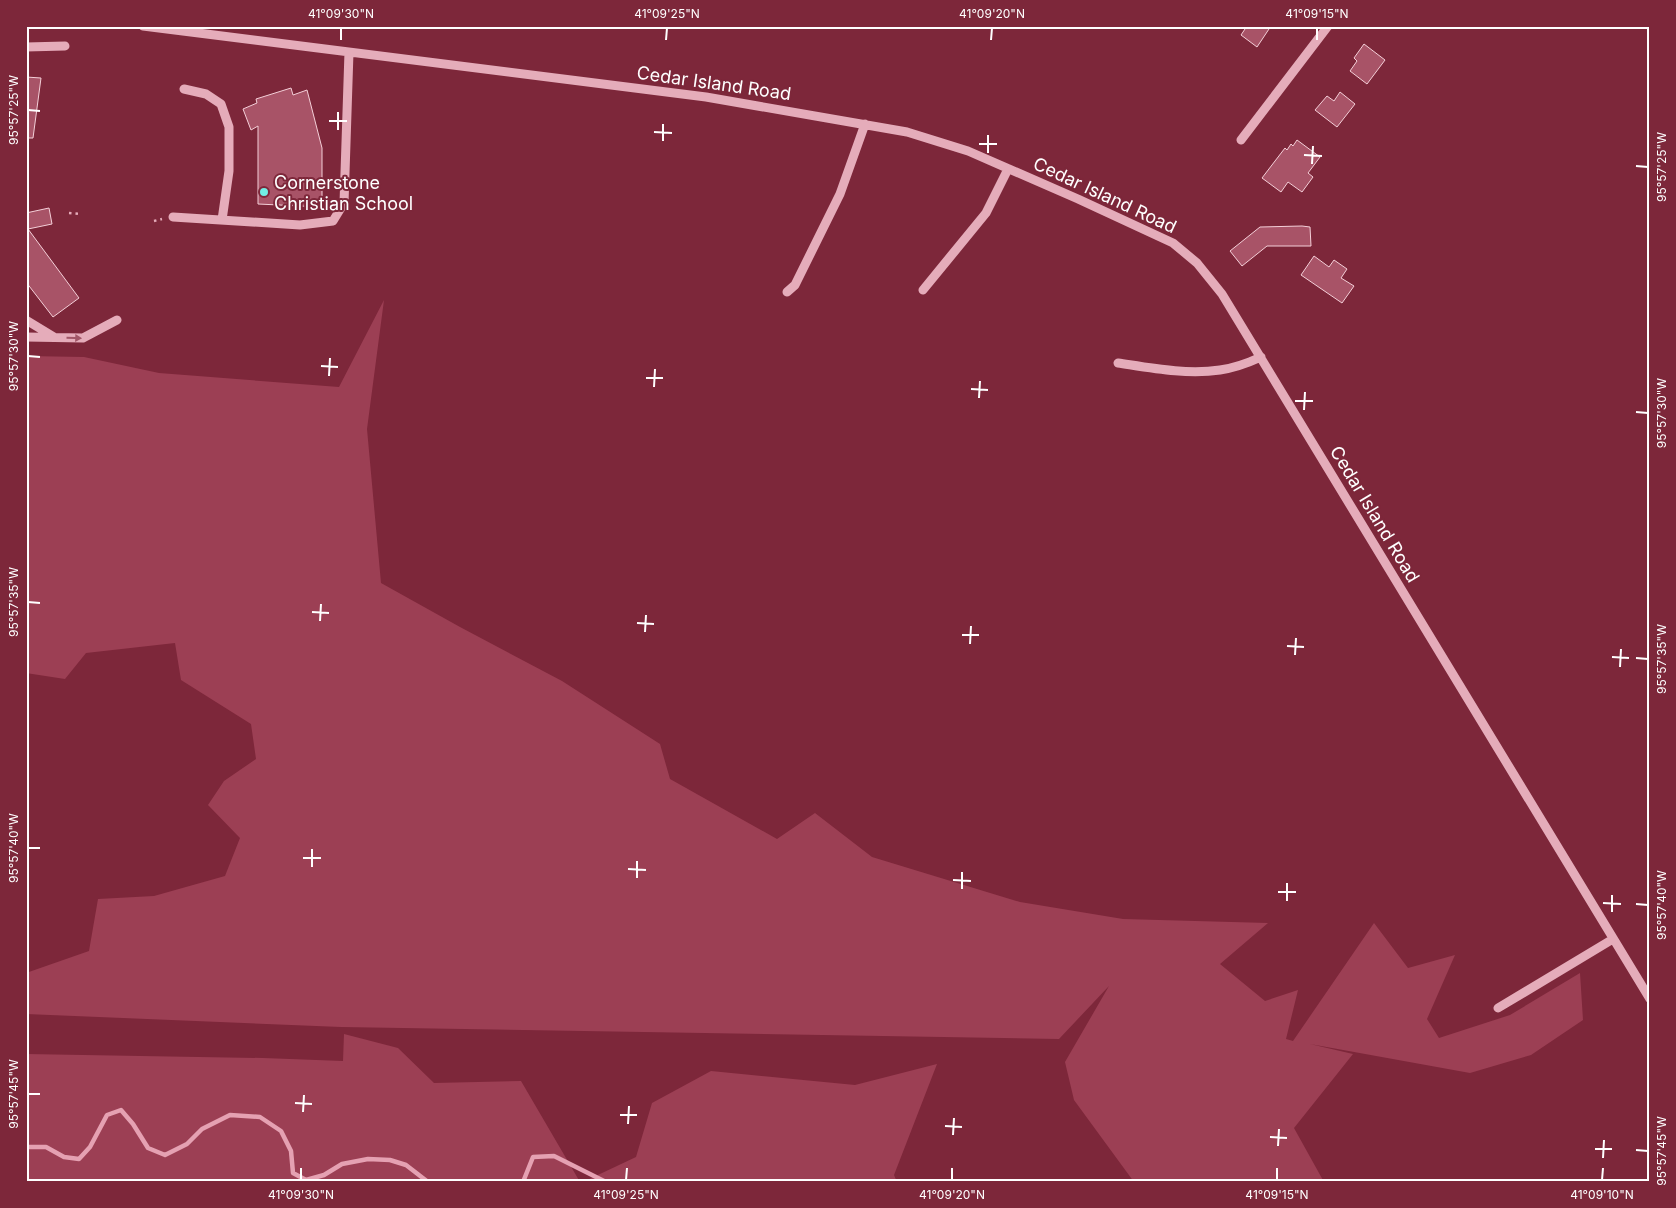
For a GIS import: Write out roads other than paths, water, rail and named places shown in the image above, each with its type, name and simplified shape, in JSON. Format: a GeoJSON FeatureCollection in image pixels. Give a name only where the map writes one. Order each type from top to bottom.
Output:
{"type":"FeatureCollection","features":[{"type":"Feature","properties":{"kind":"street","name":"Cedar Island Road"},"geometry":{"type":"LineString","coordinates":[[143,26],[706,97],[907,132],[968,151],[1173,243],[1197,263],[1222,294],[1650,999]]}},
{"type":"Feature","properties":{"kind":"street"},"geometry":{"type":"LineString","coordinates":[[1241,140],[1328,26]]}},
{"type":"Feature","properties":{"kind":"street"},"geometry":{"type":"LineString","coordinates":[[26,47],[65,46]]}},
{"type":"Feature","properties":{"kind":"street"},"geometry":{"type":"LineString","coordinates":[[173,217],[300,226],[333,221],[344,203],[349,52]]}},
{"type":"Feature","properties":{"kind":"street"},"geometry":{"type":"LineString","coordinates":[[184,89],[206,94],[221,104],[229,127],[229,171],[222,220]]}},
{"type":"Feature","properties":{"kind":"street"},"geometry":{"type":"LineString","coordinates":[[787,292],[795,285],[840,194],[865,124]]}},
{"type":"Feature","properties":{"kind":"street"},"geometry":{"type":"LineString","coordinates":[[923,290],[986,214],[1008,169]]}},
{"type":"Feature","properties":{"kind":"street"},"geometry":{"type":"LineString","coordinates":[[26,320],[56,338]]}},
{"type":"Feature","properties":{"kind":"street"},"geometry":{"type":"LineString","coordinates":[[26,337],[83,338],[117,320]]}},
{"type":"Feature","properties":{"kind":"street"},"geometry":{"type":"LineString","coordinates":[[1118,364],[1176,371],[1219,371],[1243,365],[1261,357]]}},
{"type":"Feature","properties":{"kind":"street"},"geometry":{"type":"LineString","coordinates":[[1498,1008],[1613,939]]}},
{"type":"Feature","properties":{"kind":"waterway"},"geometry":{"type":"LineString","coordinates":[[26,1147],[46,1147],[64,1157],[79,1159],[90,1147],[107,1115],[121,1110],[133,1124],[148,1148],[165,1155],[187,1144],[202,1129],[230,1115],[260,1117],[281,1131],[291,1151],[293,1173],[306,1180],[324,1175],[342,1164],[368,1159],[390,1160],[406,1165],[428,1182]]}},
{"type":"Feature","properties":{"kind":"waterway"},"geometry":{"type":"LineString","coordinates":[[523,1182],[533,1157],[554,1156],[606,1182]]}},
{"type":"Feature","properties":{"kind":"place","name":"Cornerstone Christian School"},"geometry":{"type":"Point","coordinates":[264,192]}}]}
